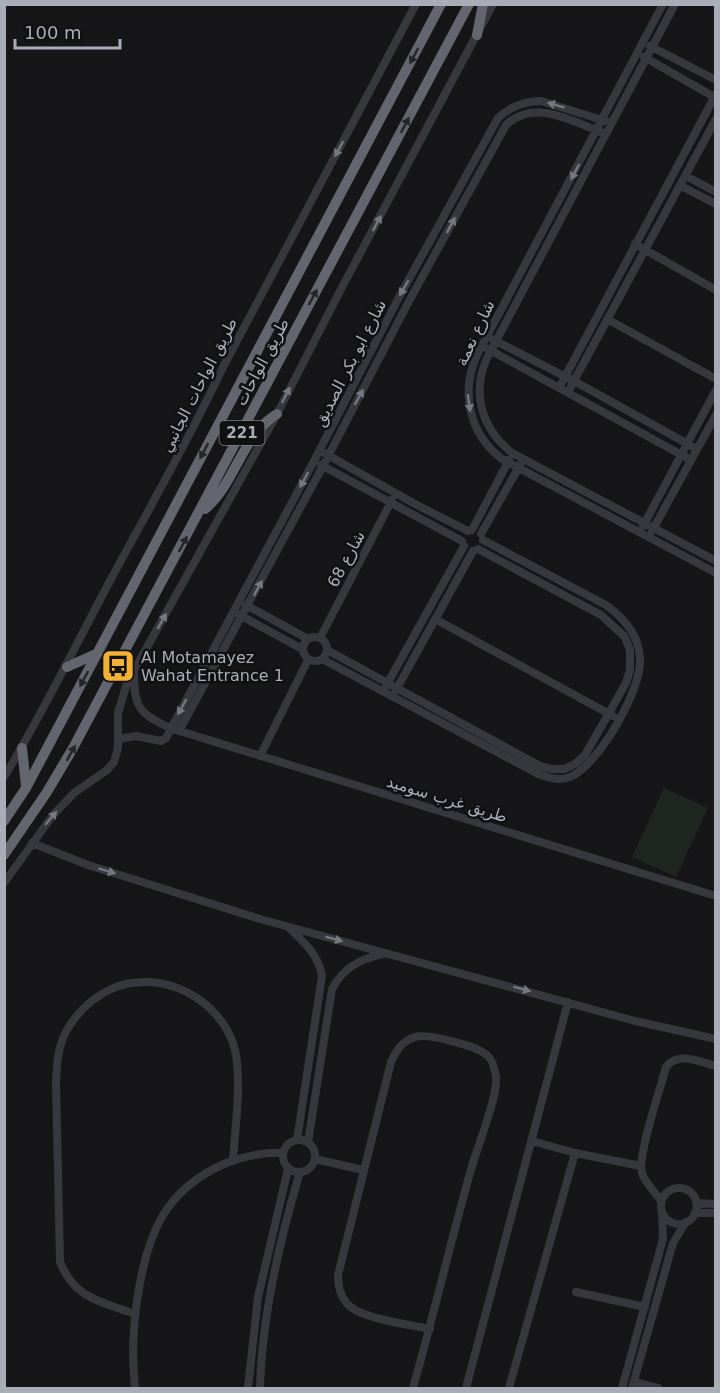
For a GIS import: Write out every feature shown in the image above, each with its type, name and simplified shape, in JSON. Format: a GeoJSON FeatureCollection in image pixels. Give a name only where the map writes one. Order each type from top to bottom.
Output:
{"type":"FeatureCollection","features":[{"type":"Feature","properties":{"kind":"highway","name":"طريق الواحات"},"geometry":{"type":"LineString","coordinates":[[4,821],[26,788],[441,4]]}},
{"type":"Feature","properties":{"kind":"highway","name":"طريق الواحات"},"geometry":{"type":"LineString","coordinates":[[4,855],[69,756],[469,4]]}},
{"type":"Feature","properties":{"kind":"highway"},"geometry":{"type":"LineString","coordinates":[[477,35],[483,4]]}},
{"type":"Feature","properties":{"kind":"highway"},"geometry":{"type":"LineString","coordinates":[[200,513],[219,495],[254,434],[277,414]]}},
{"type":"Feature","properties":{"kind":"highway"},"geometry":{"type":"LineString","coordinates":[[67,667],[98,653]]}},
{"type":"Feature","properties":{"kind":"highway"},"geometry":{"type":"LineString","coordinates":[[22,748],[26,788]]}},
{"type":"Feature","properties":{"kind":"street","name":"طريق الواحات الجانبي"},"geometry":{"type":"LineString","coordinates":[[4,777],[67,667],[109,583],[207,404],[223,368],[416,4]]}},
{"type":"Feature","properties":{"kind":"street"},"geometry":{"type":"LineString","coordinates":[[4,883],[32,843],[68,799],[111,766],[117,753],[120,703],[134,671],[277,414],[493,4]]}},
{"type":"Feature","properties":{"kind":"street","name":"شارع نعمة"},"geometry":{"type":"LineString","coordinates":[[663,4],[486,336],[474,360],[469,377],[468,394],[470,412],[482,438],[494,453],[507,463],[716,573]]}},
{"type":"Feature","properties":{"kind":"street","name":"شارع نعمة"},"geometry":{"type":"LineString","coordinates":[[675,4],[491,350],[480,381],[480,406],[490,429],[513,453],[716,561]]}},
{"type":"Feature","properties":{"kind":"street"},"geometry":{"type":"LineString","coordinates":[[643,42],[716,80]]}},
{"type":"Feature","properties":{"kind":"street"},"geometry":{"type":"LineString","coordinates":[[559,388],[715,96],[638,53]]}},
{"type":"Feature","properties":{"kind":"street","name":"شارع ابو بكر الصديق"},"geometry":{"type":"LineString","coordinates":[[170,728],[234,612],[398,299],[498,118],[513,106],[541,100],[612,123]]}},
{"type":"Feature","properties":{"kind":"street","name":"شارع ابو بكر الصديق"},"geometry":{"type":"LineString","coordinates":[[179,731],[506,125],[518,115],[540,111],[606,134]]}},
{"type":"Feature","properties":{"kind":"street"},"geometry":{"type":"LineString","coordinates":[[568,392],[716,119]]}},
{"type":"Feature","properties":{"kind":"street"},"geometry":{"type":"LineString","coordinates":[[686,176],[716,192]]}},
{"type":"Feature","properties":{"kind":"street"},"geometry":{"type":"LineString","coordinates":[[681,186],[716,204]]}},
{"type":"Feature","properties":{"kind":"street"},"geometry":{"type":"LineString","coordinates":[[635,244],[716,290]]}},
{"type":"Feature","properties":{"kind":"street"},"geometry":{"type":"LineString","coordinates":[[607,319],[716,379]]}},
{"type":"Feature","properties":{"kind":"street"},"geometry":{"type":"LineString","coordinates":[[486,336],[574,381],[697,449]]}},
{"type":"Feature","properties":{"kind":"street"},"geometry":{"type":"LineString","coordinates":[[482,345],[691,460]]}},
{"type":"Feature","properties":{"kind":"street"},"geometry":{"type":"LineString","coordinates":[[639,532],[716,390]]}},
{"type":"Feature","properties":{"kind":"street"},"geometry":{"type":"LineString","coordinates":[[649,537],[716,414]]}},
{"type":"Feature","properties":{"kind":"street"},"geometry":{"type":"LineString","coordinates":[[302,649],[308,639],[320,638],[324,641],[327,650],[397,688],[544,776],[564,778],[584,768],[597,755],[635,687],[640,665],[637,643],[627,624],[612,609],[470,530],[395,493],[320,450]]}},
{"type":"Feature","properties":{"kind":"street"},"geometry":{"type":"LineString","coordinates":[[383,692],[463,543],[463,536],[470,530],[513,453]]}},
{"type":"Feature","properties":{"kind":"street"},"geometry":{"type":"LineString","coordinates":[[392,697],[475,550],[523,459]]}},
{"type":"Feature","properties":{"kind":"street"},"geometry":{"type":"LineString","coordinates":[[314,461],[475,550],[594,611],[614,626],[625,638],[630,650],[630,670],[626,683],[589,749],[575,764],[558,770],[522,761],[392,697],[322,659]]}},
{"type":"Feature","properties":{"kind":"street","name":"شارع 68"},"geometry":{"type":"LineString","coordinates":[[320,638],[395,493]]}},
{"type":"Feature","properties":{"kind":"street"},"geometry":{"type":"LineString","coordinates":[[239,601],[308,639]]}},
{"type":"Feature","properties":{"kind":"street"},"geometry":{"type":"LineString","coordinates":[[234,612],[302,649],[308,660],[315,662],[322,659],[327,650]]}},
{"type":"Feature","properties":{"kind":"street"},"geometry":{"type":"LineString","coordinates":[[435,619],[618,719]]}},
{"type":"Feature","properties":{"kind":"street"},"geometry":{"type":"LineString","coordinates":[[260,756],[308,660]]}},
{"type":"Feature","properties":{"kind":"street","name":"طريق غرب سوميد"},"geometry":{"type":"LineString","coordinates":[[134,671],[134,694],[139,709],[151,719],[170,728],[714,893]]}},
{"type":"Feature","properties":{"kind":"street"},"geometry":{"type":"LineString","coordinates":[[118,739],[136,736],[163,741],[170,728]]}},
{"type":"Feature","properties":{"kind":"street"},"geometry":{"type":"LineString","coordinates":[[589,749],[597,755]]}},
{"type":"Feature","properties":{"kind":"street"},"geometry":{"type":"LineString","coordinates":[[32,843],[88,865],[288,927],[634,1021],[716,1040]]}},
{"type":"Feature","properties":{"kind":"street"},"geometry":{"type":"LineString","coordinates":[[288,927],[310,948],[316,957],[322,976],[297,1140]]}},
{"type":"Feature","properties":{"kind":"street"},"geometry":{"type":"LineString","coordinates":[[308,1142],[332,989],[338,979],[357,962],[386,953]]}},
{"type":"Feature","properties":{"kind":"street"},"geometry":{"type":"LineString","coordinates":[[135,1314],[77,1290],[66,1277],[60,1262],[56,1082],[58,1053],[69,1026],[87,1004],[112,989],[140,983],[168,985],[194,995],[212,1010],[226,1029],[235,1050],[238,1074],[233,1160]]}},
{"type":"Feature","properties":{"kind":"street"},"geometry":{"type":"LineString","coordinates":[[466,1389],[568,1002]]}},
{"type":"Feature","properties":{"kind":"street"},"geometry":{"type":"LineString","coordinates":[[412,1389],[430,1329],[470,1173],[496,1087],[493,1064],[488,1055],[478,1049],[427,1035],[404,1042],[396,1051],[391,1062],[340,1262],[338,1287],[344,1299],[353,1308],[365,1314],[430,1329]]}},
{"type":"Feature","properties":{"kind":"street"},"geometry":{"type":"LineString","coordinates":[[622,1389],[663,1239],[661,1201],[642,1174],[642,1166],[666,1067],[670,1062],[679,1058],[716,1066]]}},
{"type":"Feature","properties":{"kind":"street"},"geometry":{"type":"LineString","coordinates":[[297,1140],[308,1142],[315,1151],[315,1159],[310,1168],[300,1173],[288,1169],[283,1162],[282,1153],[286,1146],[297,1140]]}},
{"type":"Feature","properties":{"kind":"street"},"geometry":{"type":"LineString","coordinates":[[532,1141],[575,1153],[642,1166]]}},
{"type":"Feature","properties":{"kind":"street"},"geometry":{"type":"LineString","coordinates":[[135,1389],[133,1347],[135,1314],[147,1247],[158,1223],[173,1202],[192,1183],[211,1170],[233,1160],[282,1153]]}},
{"type":"Feature","properties":{"kind":"street"},"geometry":{"type":"LineString","coordinates":[[509,1389],[575,1153]]}},
{"type":"Feature","properties":{"kind":"street"},"geometry":{"type":"LineString","coordinates":[[315,1159],[363,1170]]}},
{"type":"Feature","properties":{"kind":"street"},"geometry":{"type":"LineString","coordinates":[[248,1389],[258,1297],[288,1169]]}},
{"type":"Feature","properties":{"kind":"street"},"geometry":{"type":"LineString","coordinates":[[260,1389],[272,1287],[288,1214],[300,1173]]}},
{"type":"Feature","properties":{"kind":"street"},"geometry":{"type":"LineString","coordinates":[[658,1389],[633,1385],[674,1243],[686,1222],[695,1213],[696,1203],[689,1191],[680,1188],[667,1192],[661,1201]]}},
{"type":"Feature","properties":{"kind":"street"},"geometry":{"type":"LineString","coordinates":[[696,1203],[716,1204]]}},
{"type":"Feature","properties":{"kind":"street"},"geometry":{"type":"LineString","coordinates":[[662,1213],[672,1222],[686,1222]]}},
{"type":"Feature","properties":{"kind":"street"},"geometry":{"type":"LineString","coordinates":[[695,1213],[716,1213]]}},
{"type":"Feature","properties":{"kind":"street"},"geometry":{"type":"LineString","coordinates":[[576,1292],[645,1307]]}},
{"type":"Feature","properties":{"kind":"shaded area"},"geometry":{"type":"Polygon","coordinates":[[[664,788],[708,808],[676,877],[632,857],[664,788]]]}},
{"type":"Feature","properties":{"kind":"place","name":"Al Motamayez Wahat Entrance 1"},"geometry":{"type":"Point","coordinates":[118,666]}}]}
